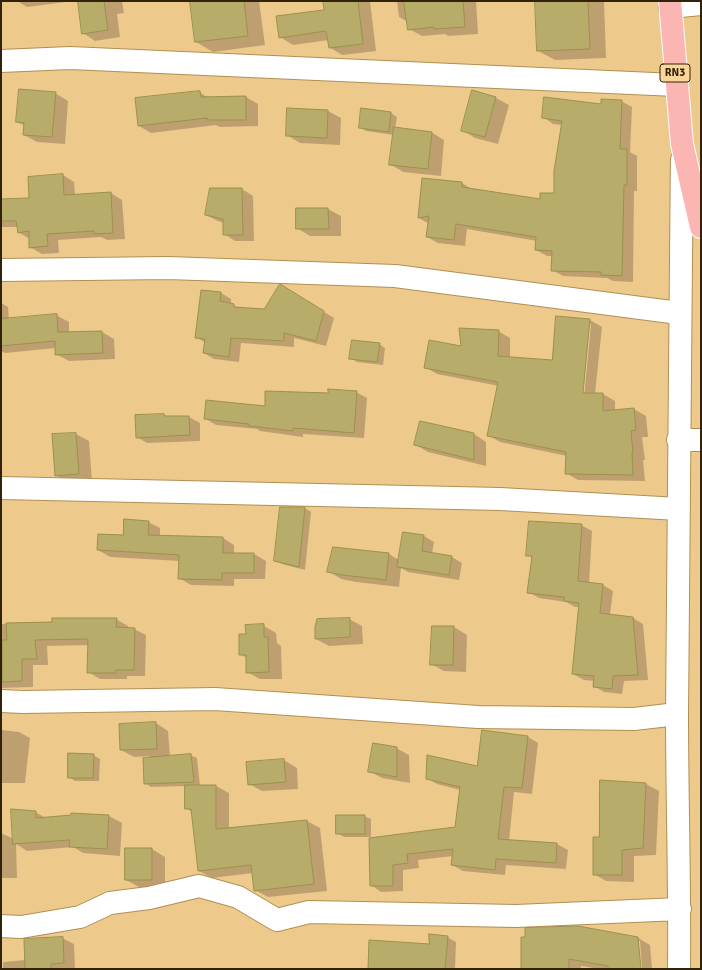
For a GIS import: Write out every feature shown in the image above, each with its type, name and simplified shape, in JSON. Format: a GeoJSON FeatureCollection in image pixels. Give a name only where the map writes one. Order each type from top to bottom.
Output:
{"type":"FeatureCollection","features":[{"type":"Feature","properties":{"kind":"highway","name":"RN3"},"geometry":{"type":"LineString","coordinates":[[670,4],[682,144],[701,227]]}},
{"type":"Feature","properties":{"kind":"street"},"geometry":{"type":"LineString","coordinates":[[670,4],[701,4]]}},
{"type":"Feature","properties":{"kind":"street"},"geometry":{"type":"LineString","coordinates":[[1,61],[70,58],[676,85]]}},
{"type":"Feature","properties":{"kind":"street"},"geometry":{"type":"LineString","coordinates":[[679,969],[680,908],[677,714],[679,313],[682,144]]}},
{"type":"Feature","properties":{"kind":"street"},"geometry":{"type":"LineString","coordinates":[[1,270],[168,268],[396,276],[679,313]]}},
{"type":"Feature","properties":{"kind":"street"},"geometry":{"type":"LineString","coordinates":[[678,440],[701,440]]}},
{"type":"Feature","properties":{"kind":"street"},"geometry":{"type":"LineString","coordinates":[[1,488],[500,499],[679,509]]}},
{"type":"Feature","properties":{"kind":"street"},"geometry":{"type":"LineString","coordinates":[[1,701],[24,702],[215,699],[478,717],[634,719],[677,714]]}},
{"type":"Feature","properties":{"kind":"street"},"geometry":{"type":"LineString","coordinates":[[1,926],[21,927],[80,917],[110,903],[148,898],[199,886],[238,896],[277,920],[309,912],[516,916],[680,908]]}},
{"type":"Feature","properties":{"kind":"building"},"geometry":{"type":"Polygon","coordinates":[[[78,1],[104,1],[108,30],[82,34],[78,1]]]}},
{"type":"Feature","properties":{"kind":"building"},"geometry":{"type":"Polygon","coordinates":[[[190,1],[244,1],[248,36],[195,42],[190,1]]]}},
{"type":"Feature","properties":{"kind":"building"},"geometry":{"type":"Polygon","coordinates":[[[323,1],[358,1],[363,44],[329,48],[326,31],[279,38],[276,16],[324,10],[323,1]]]}},
{"type":"Feature","properties":{"kind":"building"},"geometry":{"type":"Polygon","coordinates":[[[404,1],[463,1],[465,27],[434,29],[434,27],[408,30],[404,1]]]}},
{"type":"Feature","properties":{"kind":"building"},"geometry":{"type":"Polygon","coordinates":[[[535,1],[588,1],[590,49],[537,51],[535,1]]]}},
{"type":"Feature","properties":{"kind":"building"},"geometry":{"type":"Polygon","coordinates":[[[19,89],[56,92],[52,137],[23,135],[24,123],[16,122],[19,89]]]}},
{"type":"Feature","properties":{"kind":"building"},"geometry":{"type":"Polygon","coordinates":[[[472,90],[496,97],[485,137],[461,131],[472,90]]]}},
{"type":"Feature","properties":{"kind":"building"},"geometry":{"type":"Polygon","coordinates":[[[200,91],[201,97],[246,96],[246,120],[207,120],[207,118],[138,126],[135,98],[200,91]]]}},
{"type":"Feature","properties":{"kind":"building"},"geometry":{"type":"Polygon","coordinates":[[[544,97],[601,104],[601,99],[622,100],[620,149],[627,149],[627,185],[624,185],[622,276],[601,275],[601,272],[551,271],[552,251],[535,250],[536,237],[456,224],[454,240],[426,237],[429,216],[418,218],[422,178],[462,182],[462,187],[540,199],[540,193],[554,193],[554,171],[562,121],[542,118],[544,97]]]}},
{"type":"Feature","properties":{"kind":"building"},"geometry":{"type":"Polygon","coordinates":[[[287,108],[328,110],[327,138],[286,136],[287,108]]]}},
{"type":"Feature","properties":{"kind":"building"},"geometry":{"type":"Polygon","coordinates":[[[361,108],[391,112],[389,132],[359,128],[361,108]]]}},
{"type":"Feature","properties":{"kind":"building"},"geometry":{"type":"Polygon","coordinates":[[[394,127],[432,132],[428,169],[389,165],[394,127]]]}},
{"type":"Feature","properties":{"kind":"building"},"geometry":{"type":"Polygon","coordinates":[[[63,174],[64,195],[111,192],[113,233],[94,234],[94,231],[47,234],[48,246],[29,248],[29,231],[18,233],[16,221],[1,221],[1,199],[29,198],[28,177],[63,174]]]}},
{"type":"Feature","properties":{"kind":"building"},"geometry":{"type":"Polygon","coordinates":[[[210,188],[242,188],[243,235],[223,235],[223,219],[205,215],[210,188]]]}},
{"type":"Feature","properties":{"kind":"building"},"geometry":{"type":"Polygon","coordinates":[[[296,208],[328,208],[329,229],[296,229],[296,208]]]}},
{"type":"Feature","properties":{"kind":"building"},"geometry":{"type":"Polygon","coordinates":[[[280,284],[324,311],[316,341],[284,333],[284,341],[231,338],[229,357],[203,353],[205,339],[195,338],[201,290],[221,292],[220,301],[234,304],[234,307],[264,309],[280,284]]]}},
{"type":"Feature","properties":{"kind":"building"},"geometry":{"type":"Polygon","coordinates":[[[57,314],[58,332],[102,331],[103,353],[55,355],[55,341],[1,346],[1,319],[57,314]]]}},
{"type":"Feature","properties":{"kind":"building"},"geometry":{"type":"Polygon","coordinates":[[[556,316],[590,319],[583,393],[603,393],[603,411],[634,408],[636,430],[631,431],[633,475],[565,474],[566,452],[487,436],[498,382],[424,368],[429,340],[461,346],[459,328],[499,330],[498,356],[552,360],[556,316]]]}},
{"type":"Feature","properties":{"kind":"building"},"geometry":{"type":"Polygon","coordinates":[[[352,340],[380,343],[377,362],[349,359],[352,340]]]}},
{"type":"Feature","properties":{"kind":"building"},"geometry":{"type":"Polygon","coordinates":[[[328,389],[357,391],[354,433],[293,428],[293,431],[204,419],[206,400],[265,406],[265,391],[328,393],[328,389]]]}},
{"type":"Feature","properties":{"kind":"building"},"geometry":{"type":"Polygon","coordinates":[[[164,414],[165,416],[189,416],[190,435],[136,438],[135,415],[164,414]]]}},
{"type":"Feature","properties":{"kind":"building"},"geometry":{"type":"Polygon","coordinates":[[[420,421],[474,433],[474,460],[414,445],[420,421]]]}},
{"type":"Feature","properties":{"kind":"building"},"geometry":{"type":"Polygon","coordinates":[[[76,433],[79,474],[55,476],[52,434],[76,433]]]}},
{"type":"Feature","properties":{"kind":"building"},"geometry":{"type":"Polygon","coordinates":[[[280,507],[305,507],[299,567],[274,561],[280,507]]]}},
{"type":"Feature","properties":{"kind":"building"},"geometry":{"type":"Polygon","coordinates":[[[124,519],[149,521],[148,535],[223,537],[223,553],[254,553],[254,573],[222,573],[222,580],[178,579],[179,555],[97,550],[98,534],[123,535],[124,519]]]}},
{"type":"Feature","properties":{"kind":"building"},"geometry":{"type":"Polygon","coordinates":[[[529,521],[582,524],[578,581],[603,584],[600,613],[633,617],[638,675],[613,676],[612,689],[593,687],[594,676],[572,674],[579,603],[564,601],[564,597],[527,593],[532,556],[526,556],[529,521]]]}},
{"type":"Feature","properties":{"kind":"building"},"geometry":{"type":"Polygon","coordinates":[[[403,532],[424,535],[422,551],[452,556],[449,575],[397,567],[403,532]]]}},
{"type":"Feature","properties":{"kind":"building"},"geometry":{"type":"Polygon","coordinates":[[[333,547],[389,553],[386,580],[327,572],[333,547]]]}},
{"type":"Feature","properties":{"kind":"building"},"geometry":{"type":"Polygon","coordinates":[[[52,618],[117,618],[116,627],[135,628],[134,670],[116,670],[116,673],[87,673],[88,639],[35,640],[37,659],[22,659],[22,681],[2,682],[2,640],[7,640],[6,623],[52,622],[52,618]]]}},
{"type":"Feature","properties":{"kind":"building"},"geometry":{"type":"Polygon","coordinates":[[[350,618],[350,637],[315,639],[317,619],[350,618]]]}},
{"type":"Feature","properties":{"kind":"building"},"geometry":{"type":"Polygon","coordinates":[[[264,624],[264,637],[268,637],[269,672],[246,673],[246,655],[239,655],[239,634],[246,634],[245,625],[264,624]]]}},
{"type":"Feature","properties":{"kind":"building"},"geometry":{"type":"Polygon","coordinates":[[[432,626],[454,626],[453,665],[430,665],[432,626]]]}},
{"type":"Feature","properties":{"kind":"building"},"geometry":{"type":"Polygon","coordinates":[[[156,722],[157,749],[120,750],[119,724],[156,722]]]}},
{"type":"Feature","properties":{"kind":"building"},"geometry":{"type":"Polygon","coordinates":[[[482,730],[528,736],[522,788],[504,787],[498,839],[557,843],[556,863],[496,859],[495,870],[451,865],[453,849],[407,854],[408,863],[393,865],[393,886],[370,886],[369,838],[455,827],[460,787],[426,779],[427,755],[477,766],[482,730]]]}},
{"type":"Feature","properties":{"kind":"building"},"geometry":{"type":"Polygon","coordinates":[[[373,743],[397,747],[397,777],[368,772],[373,743]]]}},
{"type":"Feature","properties":{"kind":"building"},"geometry":{"type":"Polygon","coordinates":[[[68,753],[94,754],[93,778],[68,778],[68,753]]]}},
{"type":"Feature","properties":{"kind":"building"},"geometry":{"type":"Polygon","coordinates":[[[191,754],[194,782],[144,784],[143,758],[191,754]]]}},
{"type":"Feature","properties":{"kind":"building"},"geometry":{"type":"Polygon","coordinates":[[[284,759],[286,782],[248,785],[246,762],[284,759]]]}},
{"type":"Feature","properties":{"kind":"building"},"geometry":{"type":"Polygon","coordinates":[[[600,780],[646,783],[643,848],[622,850],[622,875],[593,875],[593,837],[599,837],[600,780]]]}},
{"type":"Feature","properties":{"kind":"building"},"geometry":{"type":"Polygon","coordinates":[[[185,785],[216,785],[216,829],[307,820],[314,884],[254,891],[251,865],[198,871],[191,809],[185,809],[185,785]]]}},
{"type":"Feature","properties":{"kind":"building"},"geometry":{"type":"Polygon","coordinates":[[[11,809],[36,811],[36,818],[71,815],[71,813],[109,815],[107,849],[69,847],[70,840],[13,844],[11,809]]]}},
{"type":"Feature","properties":{"kind":"building"},"geometry":{"type":"Polygon","coordinates":[[[336,815],[365,815],[365,834],[336,834],[336,815]]]}},
{"type":"Feature","properties":{"kind":"building"},"geometry":{"type":"Polygon","coordinates":[[[125,848],[152,848],[152,880],[125,880],[125,848]]]}},
{"type":"Feature","properties":{"kind":"building"},"geometry":{"type":"Polygon","coordinates":[[[578,926],[638,937],[641,969],[608,969],[608,966],[569,959],[569,969],[521,969],[521,937],[525,937],[525,928],[578,926]]]}},
{"type":"Feature","properties":{"kind":"building"},"geometry":{"type":"Polygon","coordinates":[[[429,934],[448,936],[445,969],[368,969],[369,940],[429,944],[429,934]]]}},
{"type":"Feature","properties":{"kind":"building"},"geometry":{"type":"Polygon","coordinates":[[[63,937],[64,963],[51,964],[51,969],[25,969],[24,939],[63,937]]]}}]}
